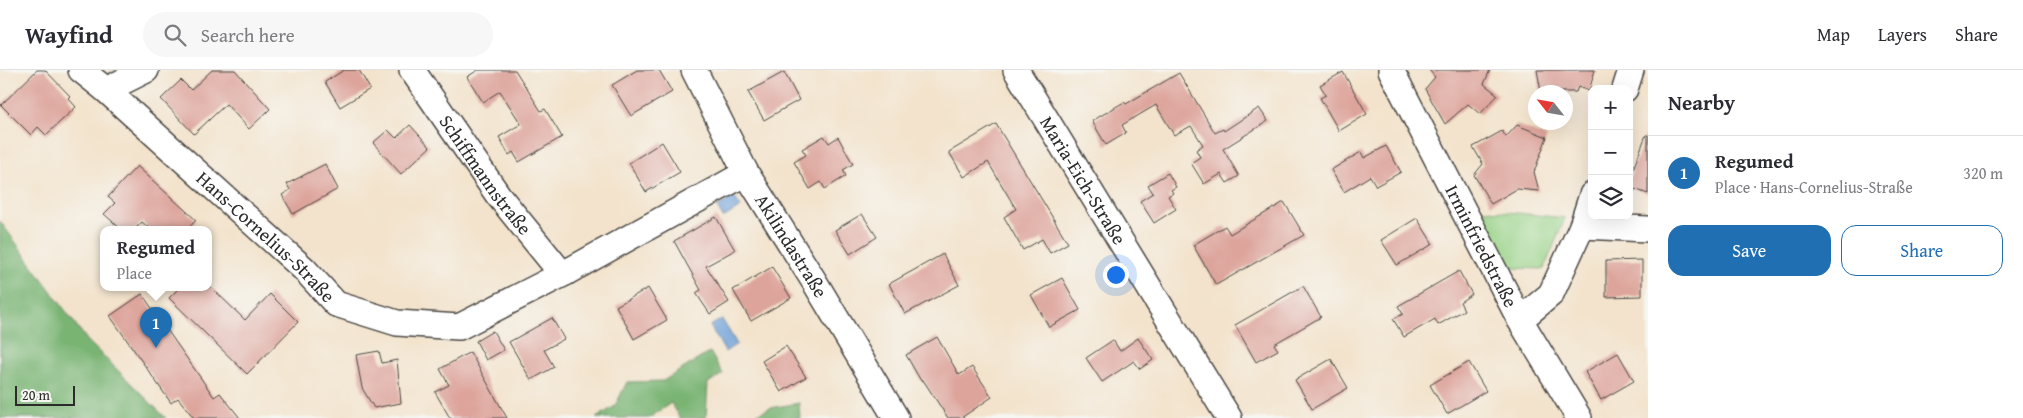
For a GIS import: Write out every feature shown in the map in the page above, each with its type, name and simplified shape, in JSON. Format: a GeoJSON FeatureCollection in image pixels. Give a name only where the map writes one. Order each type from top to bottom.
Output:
{"type":"FeatureCollection","features":[{"type":"Feature","properties":{"kind":"street","name":"Hans-Cornelius-Straße"},"geometry":{"type":"LineString","coordinates":[[81,70],[106,90],[304,269],[336,304],[397,323],[459,327],[564,273],[746,173]]}},
{"type":"Feature","properties":{"kind":"street"},"geometry":{"type":"LineString","coordinates":[[106,90],[146,70]]}},
{"type":"Feature","properties":{"kind":"street","name":"Schiffmannstraße"},"geometry":{"type":"LineString","coordinates":[[412,70],[498,195],[558,269],[564,273]]}},
{"type":"Feature","properties":{"kind":"street","name":"Akilindastraße"},"geometry":{"type":"LineString","coordinates":[[694,70],[746,173],[814,281],[896,418]]}},
{"type":"Feature","properties":{"kind":"street","name":"Maria-Eich-Straße"},"geometry":{"type":"LineString","coordinates":[[1016,70],[1229,418]]}},
{"type":"Feature","properties":{"kind":"street","name":"Irminfriedstraße"},"geometry":{"type":"LineString","coordinates":[[1391,70],[1520,320],[1579,418]]}},
{"type":"Feature","properties":{"kind":"street"},"geometry":{"type":"LineString","coordinates":[[1626,85],[1631,70]]}},
{"type":"Feature","properties":{"kind":"street"},"geometry":{"type":"LineString","coordinates":[[1520,320],[1551,294],[1582,226],[1588,207]]}},
{"type":"Feature","properties":{"kind":"street"},"geometry":{"type":"LineString","coordinates":[[1582,226],[1648,229]]}},
{"type":"Feature","properties":{"kind":"green space"},"geometry":{"type":"Polygon","coordinates":[[[1479,209],[1565,218],[1544,269],[1510,268],[1479,209]]]}},
{"type":"Feature","properties":{"kind":"green space"},"geometry":{"type":"Polygon","coordinates":[[[0,221],[87,340],[166,418],[0,418],[0,221]]]}},
{"type":"Feature","properties":{"kind":"green space"},"geometry":{"type":"Polygon","coordinates":[[[710,352],[723,374],[708,383],[706,418],[680,418],[671,403],[649,418],[596,418],[615,406],[627,382],[663,381],[710,352]]]}},
{"type":"Feature","properties":{"kind":"green space"},"geometry":{"type":"Polygon","coordinates":[[[799,403],[800,418],[749,418],[770,408],[799,403]]]}},
{"type":"Feature","properties":{"kind":"water"},"geometry":{"type":"Polygon","coordinates":[[[734,196],[741,207],[723,218],[717,207],[734,196]]]}},
{"type":"Feature","properties":{"kind":"water"},"geometry":{"type":"Polygon","coordinates":[[[722,319],[737,344],[725,352],[710,326],[722,319]]]}},
{"type":"Feature","properties":{"kind":"building"},"geometry":{"type":"Polygon","coordinates":[[[37,70],[45,70],[70,96],[68,98],[76,107],[46,135],[38,127],[31,135],[1,105],[37,70]]]}},
{"type":"Feature","properties":{"kind":"building"},"geometry":{"type":"Polygon","coordinates":[[[212,70],[235,70],[270,109],[249,129],[226,104],[194,134],[161,99],[181,80],[191,90],[212,70]]]}},
{"type":"Feature","properties":{"kind":"building"},"geometry":{"type":"Polygon","coordinates":[[[344,70],[359,70],[370,89],[340,107],[325,82],[344,70]]]}},
{"type":"Feature","properties":{"kind":"building"},"geometry":{"type":"Polygon","coordinates":[[[478,70],[515,70],[541,111],[545,109],[562,137],[519,162],[513,152],[509,155],[499,137],[521,124],[500,91],[483,102],[467,77],[478,70]]]}},
{"type":"Feature","properties":{"kind":"building"},"geometry":{"type":"Polygon","coordinates":[[[637,70],[659,70],[672,92],[631,116],[612,85],[637,70]]]}},
{"type":"Feature","properties":{"kind":"building"},"geometry":{"type":"Polygon","coordinates":[[[1429,70],[1490,70],[1484,84],[1498,95],[1480,114],[1468,104],[1445,124],[1425,89],[1435,77],[1429,70]]]}},
{"type":"Feature","properties":{"kind":"building"},"geometry":{"type":"Polygon","coordinates":[[[1537,70],[1595,70],[1591,85],[1588,85],[1588,91],[1578,87],[1576,92],[1573,92],[1573,85],[1540,85],[1537,70]]]}},
{"type":"Feature","properties":{"kind":"building"},"geometry":{"type":"Polygon","coordinates":[[[784,72],[799,100],[764,120],[748,92],[784,72]]]}},
{"type":"Feature","properties":{"kind":"building"},"geometry":{"type":"Polygon","coordinates":[[[1343,72],[1367,114],[1339,131],[1320,98],[1326,95],[1320,85],[1343,72]]]}},
{"type":"Feature","properties":{"kind":"building"},"geometry":{"type":"Polygon","coordinates":[[[1179,73],[1215,133],[1223,129],[1224,131],[1259,108],[1268,121],[1223,149],[1239,176],[1227,183],[1221,174],[1204,184],[1191,163],[1200,157],[1196,150],[1203,145],[1191,126],[1174,135],[1156,105],[1122,125],[1126,133],[1106,145],[1092,121],[1124,102],[1126,104],[1179,73]]]}},
{"type":"Feature","properties":{"kind":"building"},"geometry":{"type":"Polygon","coordinates":[[[996,124],[1068,243],[1050,253],[1042,239],[1023,250],[1004,217],[1016,209],[988,162],[964,177],[949,152],[996,124]]]}},
{"type":"Feature","properties":{"kind":"building"},"geometry":{"type":"Polygon","coordinates":[[[410,125],[430,147],[401,174],[373,143],[388,130],[396,138],[410,125]]]}},
{"type":"Feature","properties":{"kind":"building"},"geometry":{"type":"Polygon","coordinates":[[[1517,125],[1547,137],[1534,172],[1539,191],[1517,189],[1491,204],[1474,175],[1483,164],[1473,147],[1502,131],[1506,137],[1517,125]]]}},
{"type":"Feature","properties":{"kind":"building"},"geometry":{"type":"Polygon","coordinates":[[[1646,135],[1648,135],[1648,194],[1633,188],[1633,169],[1646,135]]]}},
{"type":"Feature","properties":{"kind":"building"},"geometry":{"type":"Polygon","coordinates":[[[824,136],[829,143],[838,137],[853,164],[843,170],[846,176],[825,189],[821,182],[810,189],[794,162],[806,155],[802,149],[824,136]]]}},
{"type":"Feature","properties":{"kind":"building"},"geometry":{"type":"Polygon","coordinates":[[[662,142],[680,172],[646,192],[629,163],[662,142]]]}},
{"type":"Feature","properties":{"kind":"building"},"geometry":{"type":"Polygon","coordinates":[[[1386,146],[1401,172],[1376,186],[1370,176],[1344,192],[1331,170],[1361,152],[1364,158],[1386,146]]]}},
{"type":"Feature","properties":{"kind":"building"},"geometry":{"type":"Polygon","coordinates":[[[325,164],[338,189],[293,214],[282,195],[290,190],[287,184],[325,164]]]}},
{"type":"Feature","properties":{"kind":"building"},"geometry":{"type":"Polygon","coordinates":[[[137,166],[196,220],[191,226],[147,226],[142,222],[138,226],[118,226],[104,214],[115,203],[108,197],[137,166]]]}},
{"type":"Feature","properties":{"kind":"building"},"geometry":{"type":"Polygon","coordinates":[[[1168,173],[1176,187],[1171,190],[1173,193],[1168,196],[1176,209],[1154,223],[1140,201],[1153,193],[1148,185],[1168,173]]]}},
{"type":"Feature","properties":{"kind":"building"},"geometry":{"type":"Polygon","coordinates":[[[1284,202],[1304,235],[1216,285],[1193,245],[1225,226],[1230,234],[1284,202]]]}},
{"type":"Feature","properties":{"kind":"building"},"geometry":{"type":"Polygon","coordinates":[[[862,214],[877,237],[850,254],[835,230],[862,214]]]}},
{"type":"Feature","properties":{"kind":"building"},"geometry":{"type":"Polygon","coordinates":[[[716,217],[735,250],[706,266],[729,302],[710,314],[696,293],[701,290],[674,241],[716,217]]]}},
{"type":"Feature","properties":{"kind":"building"},"geometry":{"type":"Polygon","coordinates":[[[1417,218],[1433,244],[1397,265],[1381,240],[1417,218]]]}},
{"type":"Feature","properties":{"kind":"building"},"geometry":{"type":"Polygon","coordinates":[[[943,254],[959,285],[905,314],[889,284],[943,254]]]}},
{"type":"Feature","properties":{"kind":"building"},"geometry":{"type":"Polygon","coordinates":[[[1642,260],[1642,296],[1606,297],[1606,261],[1642,260]]]}},
{"type":"Feature","properties":{"kind":"building"},"geometry":{"type":"Polygon","coordinates":[[[772,267],[791,298],[751,321],[733,290],[772,267]]]}},
{"type":"Feature","properties":{"kind":"building"},"geometry":{"type":"Polygon","coordinates":[[[1459,271],[1472,294],[1460,302],[1464,310],[1438,325],[1435,319],[1404,337],[1393,319],[1403,314],[1398,306],[1459,271]]]}},
{"type":"Feature","properties":{"kind":"building"},"geometry":{"type":"Polygon","coordinates":[[[1062,278],[1080,310],[1049,327],[1031,295],[1062,278]]]}},
{"type":"Feature","properties":{"kind":"building"},"geometry":{"type":"Polygon","coordinates":[[[1303,286],[1321,317],[1274,344],[1278,350],[1256,362],[1235,325],[1303,286]]]}},
{"type":"Feature","properties":{"kind":"building"},"geometry":{"type":"Polygon","coordinates":[[[212,288],[245,320],[270,294],[298,322],[247,374],[169,298],[176,291],[212,291],[212,288]]]}},
{"type":"Feature","properties":{"kind":"building"},"geometry":{"type":"Polygon","coordinates":[[[648,288],[667,320],[634,339],[616,306],[648,288]]]}},
{"type":"Feature","properties":{"kind":"building"},"geometry":{"type":"Polygon","coordinates":[[[142,294],[214,397],[220,393],[240,418],[194,418],[178,398],[171,403],[110,316],[142,294]]]}},
{"type":"Feature","properties":{"kind":"building"},"geometry":{"type":"Polygon","coordinates":[[[552,318],[564,339],[544,350],[554,367],[531,380],[509,342],[552,318]]]}},
{"type":"Feature","properties":{"kind":"building"},"geometry":{"type":"Polygon","coordinates":[[[493,331],[504,350],[486,360],[476,341],[493,331]]]}},
{"type":"Feature","properties":{"kind":"building"},"geometry":{"type":"Polygon","coordinates":[[[937,337],[959,375],[972,367],[992,397],[961,418],[948,418],[923,380],[921,381],[906,355],[937,337]]]}},
{"type":"Feature","properties":{"kind":"building"},"geometry":{"type":"Polygon","coordinates":[[[1138,338],[1153,360],[1140,369],[1134,361],[1102,382],[1086,358],[1113,340],[1120,351],[1138,338]]]}},
{"type":"Feature","properties":{"kind":"building"},"geometry":{"type":"Polygon","coordinates":[[[786,346],[806,377],[781,392],[762,361],[786,346]]]}},
{"type":"Feature","properties":{"kind":"building"},"geometry":{"type":"Polygon","coordinates":[[[379,351],[382,363],[397,360],[401,403],[374,408],[362,388],[356,355],[379,351]]]}},
{"type":"Feature","properties":{"kind":"building"},"geometry":{"type":"Polygon","coordinates":[[[470,352],[507,418],[450,418],[435,392],[449,385],[440,369],[470,352]]]}},
{"type":"Feature","properties":{"kind":"building"},"geometry":{"type":"Polygon","coordinates":[[[1618,353],[1634,381],[1601,400],[1585,372],[1618,353]]]}},
{"type":"Feature","properties":{"kind":"building"},"geometry":{"type":"Polygon","coordinates":[[[1331,359],[1348,388],[1312,409],[1295,380],[1331,359]]]}},
{"type":"Feature","properties":{"kind":"building"},"geometry":{"type":"Polygon","coordinates":[[[1469,362],[1486,391],[1447,414],[1430,385],[1469,362]]]}},
{"type":"Feature","properties":{"kind":"place","name":"Regumed"},"geometry":{"type":"Point","coordinates":[156,348]}}]}
